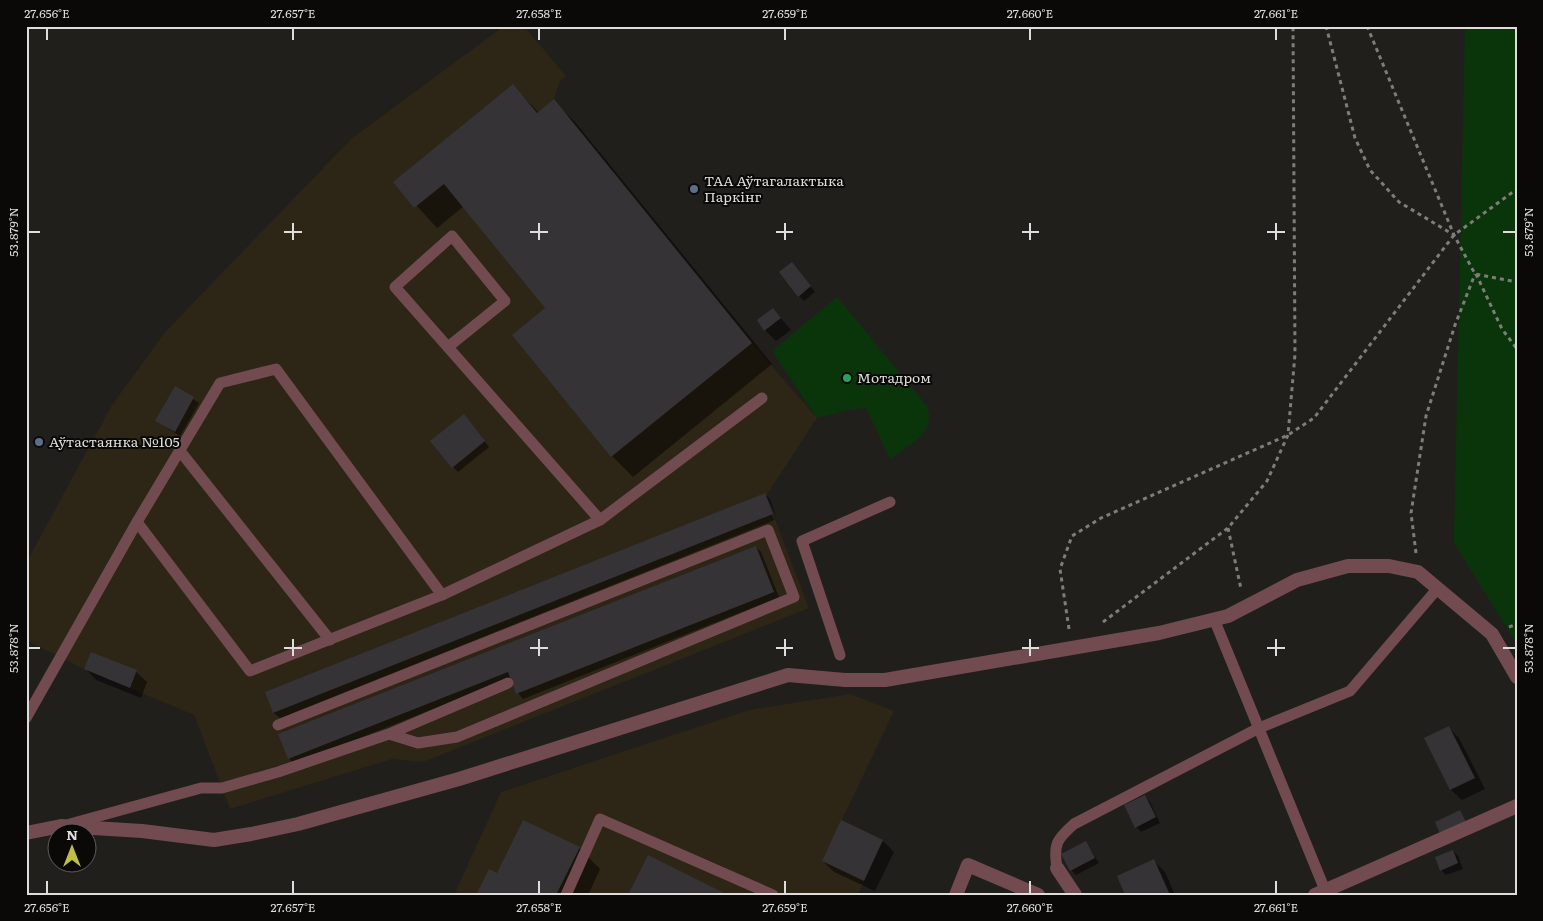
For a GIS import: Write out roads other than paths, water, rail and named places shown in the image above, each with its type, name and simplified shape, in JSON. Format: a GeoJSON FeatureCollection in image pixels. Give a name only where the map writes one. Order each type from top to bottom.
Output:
{"type":"FeatureCollection","features":[{"type":"Feature","properties":{"kind":"street"},"geometry":{"type":"LineString","coordinates":[[98,828],[142,831],[214,840],[251,834],[298,824],[459,779],[788,675],[845,680],[885,680],[1159,633],[1228,616],[1297,580],[1348,566],[1389,566],[1418,572],[1492,634],[1517,677]]}},
{"type":"Feature","properties":{"kind":"street"},"geometry":{"type":"LineString","coordinates":[[1320,893],[1517,806]]}},
{"type":"Feature","properties":{"kind":"street"},"geometry":{"type":"LineString","coordinates":[[26,833],[48,829]]}},
{"type":"Feature","properties":{"kind":"street"},"geometry":{"type":"LineString","coordinates":[[956,895],[968,865],[1038,895]]}},
{"type":"Feature","properties":{"kind":"street"},"geometry":{"type":"LineString","coordinates":[[1057,868],[1075,895]]}},
{"type":"Feature","properties":{"kind":"lane"},"geometry":{"type":"LineString","coordinates":[[448,347],[505,301],[452,236],[394,287],[600,520]]}},
{"type":"Feature","properties":{"kind":"lane"},"geometry":{"type":"LineString","coordinates":[[26,718],[137,522],[220,383],[276,369],[442,595]]}},
{"type":"Feature","properties":{"kind":"lane"},"geometry":{"type":"LineString","coordinates":[[137,522],[250,671],[442,595],[600,520],[762,398]]}},
{"type":"Feature","properties":{"kind":"lane"},"geometry":{"type":"LineString","coordinates":[[180,451],[330,640]]}},
{"type":"Feature","properties":{"kind":"lane"},"geometry":{"type":"LineString","coordinates":[[840,655],[802,542],[890,502]]}},
{"type":"Feature","properties":{"kind":"lane"},"geometry":{"type":"LineString","coordinates":[[278,725],[768,530],[794,597],[458,737],[418,743],[389,734]]}},
{"type":"Feature","properties":{"kind":"lane"},"geometry":{"type":"LineString","coordinates":[[1057,868],[1054,851],[1060,836],[1074,824],[1259,728],[1350,691],[1438,588]]}},
{"type":"Feature","properties":{"kind":"lane"},"geometry":{"type":"LineString","coordinates":[[1214,619],[1259,728],[1320,893]]}},
{"type":"Feature","properties":{"kind":"lane"},"geometry":{"type":"LineString","coordinates":[[68,824],[201,788],[222,788],[278,772],[389,734],[508,683]]}},
{"type":"Feature","properties":{"kind":"lane"},"geometry":{"type":"LineString","coordinates":[[566,895],[600,818],[772,895]]}},
{"type":"Feature","properties":{"kind":"place","name":"ТАА Аўтагалактыка Паркінг"},"geometry":{"type":"Point","coordinates":[694,189]}},
{"type":"Feature","properties":{"kind":"place","name":"Мотадром"},"geometry":{"type":"Point","coordinates":[847,378]}},
{"type":"Feature","properties":{"kind":"place","name":"Аўтастаянка №105"},"geometry":{"type":"Point","coordinates":[39,442]}}]}
